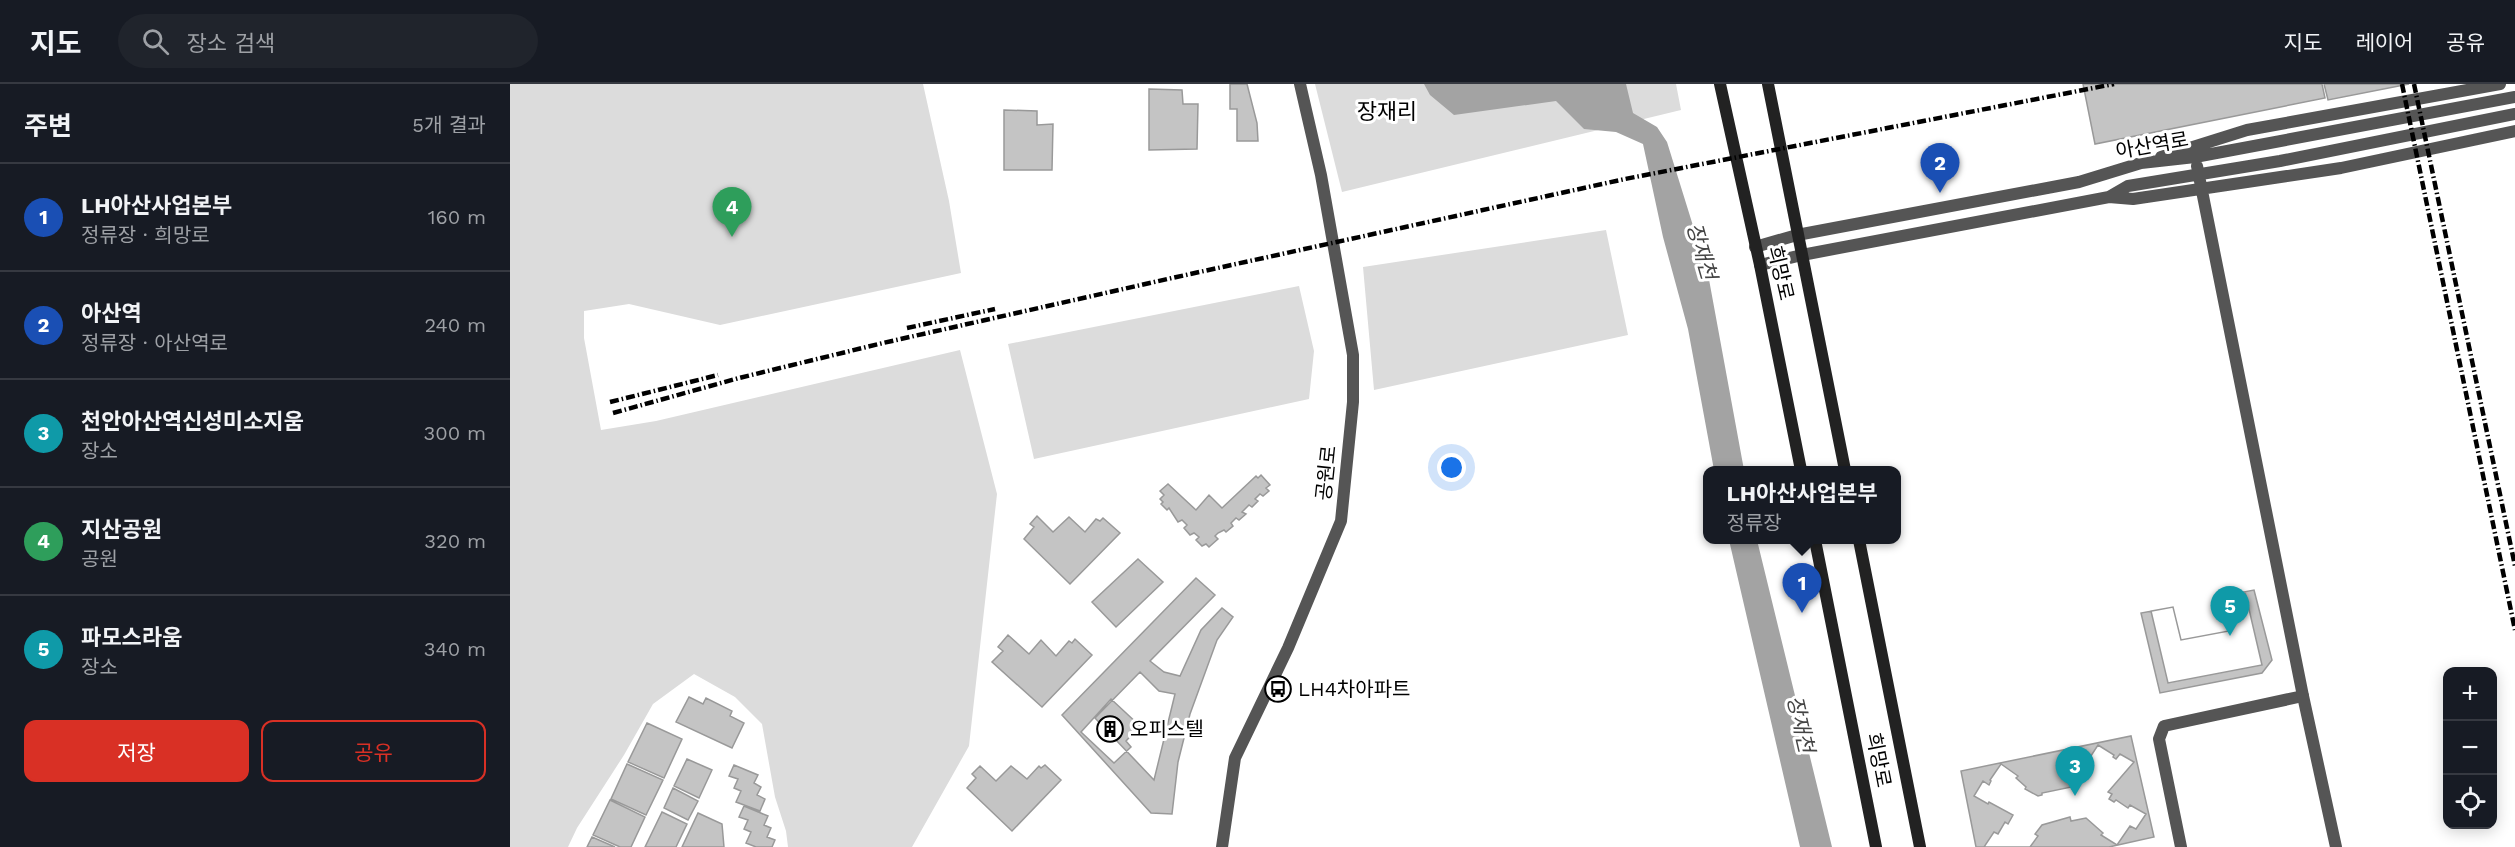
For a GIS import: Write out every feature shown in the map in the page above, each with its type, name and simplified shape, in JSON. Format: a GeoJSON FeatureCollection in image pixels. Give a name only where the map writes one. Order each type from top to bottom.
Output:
{"type":"FeatureCollection","features":[{"type":"Feature","properties":{"kind":"main road","name":"희망로"},"geometry":{"type":"LineString","coordinates":[[1720,84],[1760,266],[1800,466]]}},
{"type":"Feature","properties":{"kind":"main road","name":"희망로"},"geometry":{"type":"LineString","coordinates":[[1768,84],[1844,466]]}},
{"type":"Feature","properties":{"kind":"main road","name":"희망로"},"geometry":{"type":"LineString","coordinates":[[1816,544],[1876,847]]}},
{"type":"Feature","properties":{"kind":"main road","name":"희망로"},"geometry":{"type":"LineString","coordinates":[[1860,544],[1920,847]]}},
{"type":"Feature","properties":{"kind":"street","name":"공원로"},"geometry":{"type":"LineString","coordinates":[[1222,847],[1235,758],[1288,648],[1341,521],[1353,402],[1353,355],[1321,175],[1300,84]]}},
{"type":"Feature","properties":{"kind":"street"},"geometry":{"type":"LineString","coordinates":[[2141,163],[2247,130],[2500,84]]}},
{"type":"Feature","properties":{"kind":"street","name":"아산역로"},"geometry":{"type":"LineString","coordinates":[[1755,247],[1797,235],[2079,182],[2141,163],[2195,157],[2515,97]]}},
{"type":"Feature","properties":{"kind":"street","name":"아산역로"},"geometry":{"type":"LineString","coordinates":[[1760,266],[1802,255],[2109,197],[2128,186],[2280,160],[2515,114]]}},
{"type":"Feature","properties":{"kind":"street"},"geometry":{"type":"LineString","coordinates":[[2109,197],[2133,199],[2341,168],[2515,131]]}},
{"type":"Feature","properties":{"kind":"street"},"geometry":{"type":"LineString","coordinates":[[2195,157],[2303,696],[2336,847]]}},
{"type":"Feature","properties":{"kind":"street"},"geometry":{"type":"LineString","coordinates":[[2181,847],[2159,739],[2164,726],[2303,696]]}},
{"type":"Feature","properties":{"kind":"shaded area"},"geometry":{"type":"Polygon","coordinates":[[[510,84],[923,84],[949,201],[961,273],[720,325],[629,304],[584,311],[584,338],[601,430],[656,421],[960,350],[997,494],[969,746],[912,847],[788,847],[786,831],[775,797],[762,724],[735,697],[694,674],[653,704],[624,755],[577,828],[568,847],[510,847],[510,84]]]}},
{"type":"Feature","properties":{"kind":"shaded area"},"geometry":{"type":"Polygon","coordinates":[[[1315,84],[1676,84],[1681,110],[1342,192],[1315,84]]]}},
{"type":"Feature","properties":{"kind":"shaded area"},"geometry":{"type":"Polygon","coordinates":[[[1606,230],[1628,335],[1374,390],[1363,267],[1606,230]]]}},
{"type":"Feature","properties":{"kind":"shaded area"},"geometry":{"type":"Polygon","coordinates":[[[1299,286],[1314,351],[1309,399],[1034,459],[1008,344],[1299,286]]]}},
{"type":"Feature","properties":{"kind":"water"},"geometry":{"type":"Polygon","coordinates":[[[1424,84],[1626,84],[1633,113],[1657,127],[1667,142],[1708,274],[1743,466],[1713,466],[1688,329],[1663,237],[1643,144],[1616,132],[1584,129],[1556,101],[1454,115],[1430,95],[1424,84]]]}},
{"type":"Feature","properties":{"kind":"water","name":"장재천"},"geometry":{"type":"Polygon","coordinates":[[[1730,544],[1758,544],[1832,847],[1800,847],[1730,544]]]}},
{"type":"Feature","properties":{"kind":"building"},"geometry":{"type":"Polygon","coordinates":[[[1230,84],[1247,84],[1257,123],[1258,141],[1237,141],[1237,109],[1230,109],[1230,84]]]}},
{"type":"Feature","properties":{"kind":"building"},"geometry":{"type":"Polygon","coordinates":[[[2083,84],[2322,84],[2325,98],[2095,144],[2083,84]]]}},
{"type":"Feature","properties":{"kind":"building"},"geometry":{"type":"Polygon","coordinates":[[[2324,84],[2409,84],[2328,100],[2324,84]]]}},
{"type":"Feature","properties":{"kind":"building"},"geometry":{"type":"Polygon","coordinates":[[[1149,89],[1182,90],[1183,104],[1198,104],[1197,149],[1149,150],[1149,89]]]}},
{"type":"Feature","properties":{"kind":"building"},"geometry":{"type":"Polygon","coordinates":[[[1004,110],[1037,111],[1037,125],[1053,124],[1052,170],[1004,170],[1004,110]]]}},
{"type":"Feature","properties":{"kind":"building"},"geometry":{"type":"Polygon","coordinates":[[[1261,475],[1270,485],[1266,488],[1269,491],[1263,496],[1260,494],[1255,499],[1258,501],[1252,507],[1249,505],[1242,512],[1246,514],[1239,520],[1236,518],[1231,523],[1233,526],[1226,532],[1224,530],[1218,533],[1215,536],[1218,539],[1209,547],[1206,544],[1202,546],[1196,540],[1199,537],[1194,533],[1190,535],[1184,528],[1187,525],[1182,520],[1178,522],[1169,508],[1167,510],[1161,504],[1163,502],[1160,499],[1164,495],[1160,491],[1168,484],[1196,510],[1209,495],[1222,508],[1256,476],[1258,478],[1261,475]]]}},
{"type":"Feature","properties":{"kind":"building"},"geometry":{"type":"Polygon","coordinates":[[[1037,516],[1053,532],[1069,517],[1085,532],[1096,519],[1100,521],[1103,518],[1120,533],[1070,584],[1024,539],[1034,527],[1030,524],[1037,516]]]}},
{"type":"Feature","properties":{"kind":"building"},"geometry":{"type":"Polygon","coordinates":[[[1138,559],[1163,582],[1116,627],[1092,602],[1138,559]]]}},
{"type":"Feature","properties":{"kind":"building"},"geometry":{"type":"Polygon","coordinates":[[[1196,578],[1215,595],[1150,661],[1164,672],[1180,676],[1201,630],[1222,608],[1233,617],[1217,640],[1190,714],[1178,762],[1172,814],[1151,813],[1062,715],[1196,578]],[[1140,672],[1095,718],[1154,780],[1175,694],[1159,691],[1140,672]]]}},
{"type":"Feature","properties":{"kind":"building"},"geometry":{"type":"Polygon","coordinates":[[[2254,590],[2272,660],[2262,673],[2160,693],[2141,613],[2173,607],[2181,640],[2229,631],[2222,596],[2254,590]]]}},
{"type":"Feature","properties":{"kind":"building"},"geometry":{"type":"Polygon","coordinates":[[[2245,592],[2262,665],[2168,683],[2151,611],[2173,607],[2181,640],[2229,631],[2222,596],[2245,592]]]}},
{"type":"Feature","properties":{"kind":"building"},"geometry":{"type":"Polygon","coordinates":[[[1008,635],[1029,654],[1041,640],[1056,656],[1069,641],[1072,643],[1075,639],[1092,655],[1042,707],[992,662],[1003,651],[998,647],[1008,635]]]}},
{"type":"Feature","properties":{"kind":"building"},"geometry":{"type":"Polygon","coordinates":[[[689,697],[703,704],[706,698],[732,711],[730,716],[744,723],[732,748],[676,722],[689,697]]]}},
{"type":"Feature","properties":{"kind":"building","name":"오피스텔"},"geometry":{"type":"Polygon","coordinates":[[[1111,699],[1140,726],[1126,741],[1131,747],[1114,763],[1081,732],[1111,699]]]}},
{"type":"Feature","properties":{"kind":"building"},"geometry":{"type":"Polygon","coordinates":[[[647,723],[682,739],[664,778],[628,762],[647,723]]]}},
{"type":"Feature","properties":{"kind":"building"},"geometry":{"type":"Polygon","coordinates":[[[2131,736],[2154,837],[2109,847],[1976,847],[1961,771],[2131,736]]]}},
{"type":"Feature","properties":{"kind":"building"},"geometry":{"type":"Polygon","coordinates":[[[2098,745],[2114,755],[2116,759],[2120,754],[2134,762],[2108,792],[2112,794],[2109,799],[2114,802],[2116,800],[2128,808],[2130,805],[2146,814],[2136,829],[2130,826],[2117,845],[2101,835],[2103,833],[2086,818],[2071,821],[2070,817],[2042,825],[2035,834],[2038,836],[2030,847],[1984,847],[1994,832],[1998,834],[2005,822],[2008,824],[2013,815],[1974,796],[1983,781],[1989,785],[2001,764],[2018,776],[2016,778],[2026,787],[2025,789],[2038,796],[2042,793],[2076,788],[2085,775],[2083,774],[2089,764],[2087,762],[2098,745]]]}},
{"type":"Feature","properties":{"kind":"building"},"geometry":{"type":"Polygon","coordinates":[[[687,759],[712,770],[699,798],[674,786],[687,759]]]}},
{"type":"Feature","properties":{"kind":"building"},"geometry":{"type":"Polygon","coordinates":[[[627,764],[663,780],[646,815],[611,799],[627,764]]]}},
{"type":"Feature","properties":{"kind":"building"},"geometry":{"type":"Polygon","coordinates":[[[734,765],[758,775],[754,783],[761,787],[757,795],[765,799],[760,811],[736,802],[741,791],[734,788],[738,779],[729,776],[734,765]]]}},
{"type":"Feature","properties":{"kind":"building"},"geometry":{"type":"Polygon","coordinates":[[[1045,765],[1061,780],[1012,831],[967,788],[976,778],[972,774],[980,766],[996,781],[1011,766],[1027,779],[1039,766],[1041,768],[1045,765]]]}},
{"type":"Feature","properties":{"kind":"building"},"geometry":{"type":"Polygon","coordinates":[[[673,788],[698,801],[688,820],[664,808],[673,788]]]}},
{"type":"Feature","properties":{"kind":"building"},"geometry":{"type":"Polygon","coordinates":[[[610,800],[645,817],[631,847],[620,847],[593,835],[610,800]]]}},
{"type":"Feature","properties":{"kind":"building"},"geometry":{"type":"Polygon","coordinates":[[[744,806],[768,816],[764,825],[771,828],[767,837],[775,840],[772,847],[756,847],[746,843],[751,832],[744,829],[748,820],[739,817],[744,806]]]}},
{"type":"Feature","properties":{"kind":"building"},"geometry":{"type":"Polygon","coordinates":[[[662,812],[687,824],[676,847],[645,847],[662,812]]]}},
{"type":"Feature","properties":{"kind":"building"},"geometry":{"type":"Polygon","coordinates":[[[698,813],[722,824],[724,847],[682,847],[698,813]]]}},
{"type":"Feature","properties":{"kind":"building"},"geometry":{"type":"Polygon","coordinates":[[[592,837],[615,847],[587,847],[592,837]]]}},
{"type":"Feature","properties":{"kind":"railway"},"geometry":{"type":"LineString","coordinates":[[613,413],[739,378],[883,343],[1172,278],[1625,179],[2114,84]]}},
{"type":"Feature","properties":{"kind":"railway"},"geometry":{"type":"LineString","coordinates":[[2402,84],[2515,630]]}},
{"type":"Feature","properties":{"kind":"railway"},"geometry":{"type":"LineString","coordinates":[[2414,84],[2515,566]]}},
{"type":"Feature","properties":{"kind":"railway"},"geometry":{"type":"LineString","coordinates":[[907,328],[995,309]]}},
{"type":"Feature","properties":{"kind":"railway"},"geometry":{"type":"LineString","coordinates":[[610,402],[718,375]]}},
{"type":"Feature","properties":{"kind":"place","name":"아산역"},"geometry":{"type":"Point","coordinates":[1940,193]}},
{"type":"Feature","properties":{"kind":"place","name":"지산공원"},"geometry":{"type":"Point","coordinates":[732,237]}},
{"type":"Feature","properties":{"kind":"place","name":"LH아산사업본부"},"geometry":{"type":"Point","coordinates":[1802,613]}},
{"type":"Feature","properties":{"kind":"place","name":"파모스라움"},"geometry":{"type":"Point","coordinates":[2230,636]}},
{"type":"Feature","properties":{"kind":"place","name":"LH4차아파트"},"geometry":{"type":"Point","coordinates":[1278,689]}},
{"type":"Feature","properties":{"kind":"place","name":"오피스텔"},"geometry":{"type":"Point","coordinates":[1110,729]}},
{"type":"Feature","properties":{"kind":"place","name":"천안아산역신성미소지움"},"geometry":{"type":"Point","coordinates":[2075,796]}},
{"type":"Feature","properties":{"kind":"district","name":"장재리"},"geometry":{"type":"Point","coordinates":[1387,111]}}]}
